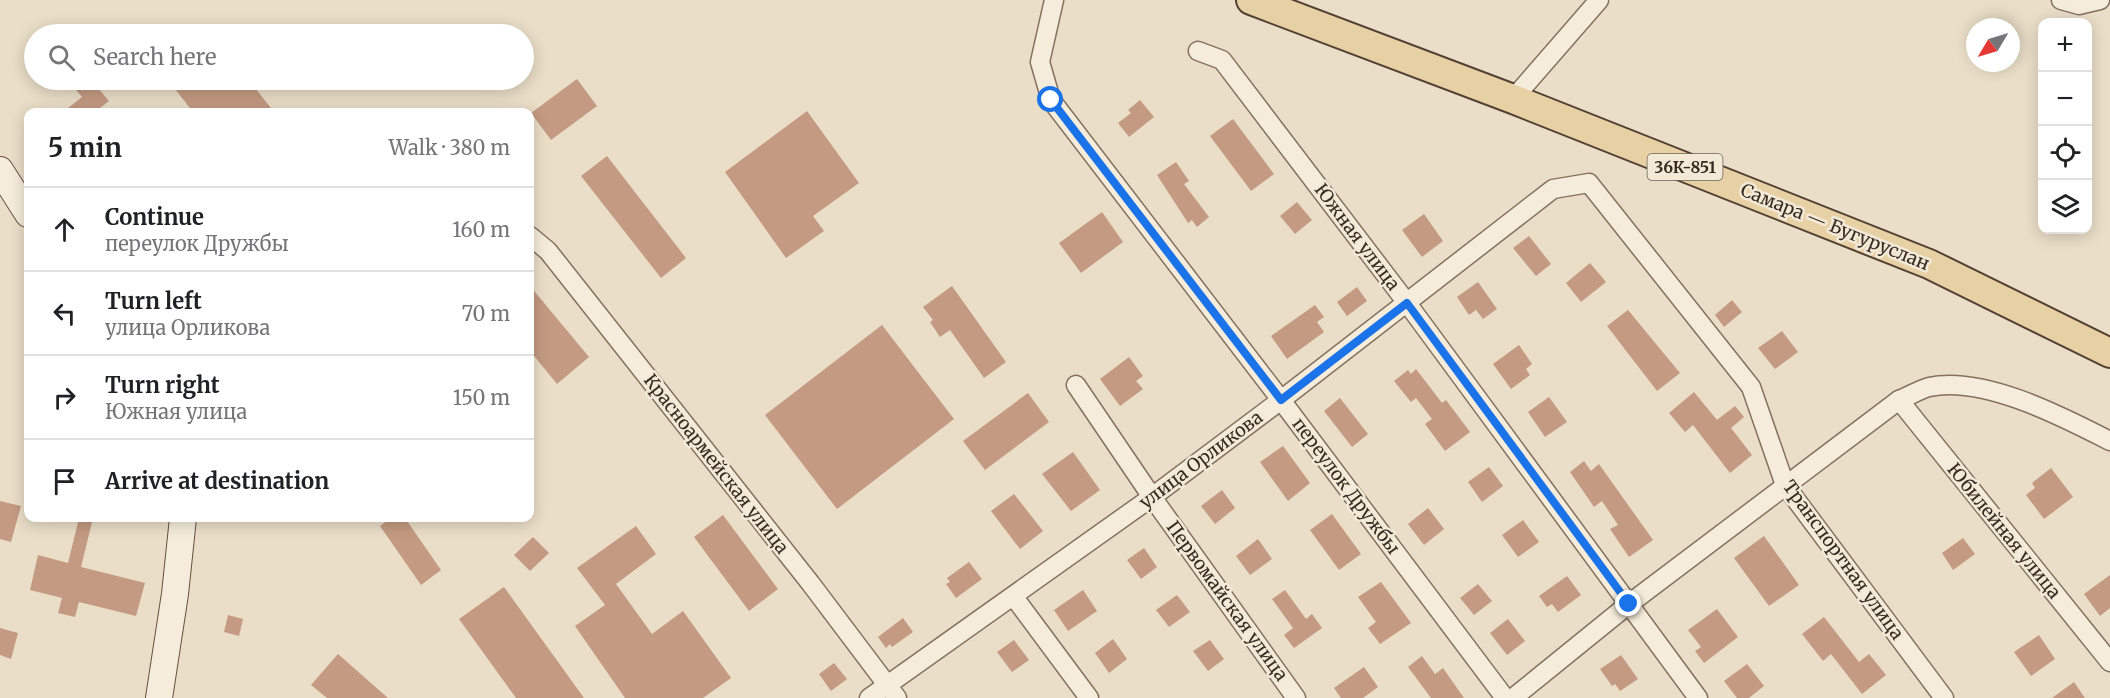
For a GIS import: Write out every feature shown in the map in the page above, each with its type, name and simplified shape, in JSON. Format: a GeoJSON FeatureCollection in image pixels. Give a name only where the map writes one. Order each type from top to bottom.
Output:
{"type":"FeatureCollection","features":[{"type":"Feature","properties":{"kind":"main road","name":"Самара — Бугуруслан"},"geometry":{"type":"LineString","coordinates":[[1251,0],[1513,99],[1929,264],[2110,354]]}},
{"type":"Feature","properties":{"kind":"street","name":"переулок Дружбы"},"geometry":{"type":"LineString","coordinates":[[1054,0],[1040,62],[1051,100],[1505,698]]}},
{"type":"Feature","properties":{"kind":"street"},"geometry":{"type":"LineString","coordinates":[[1513,99],[1599,0]]}},
{"type":"Feature","properties":{"kind":"street"},"geometry":{"type":"LineString","coordinates":[[2061,0],[2079,5],[2100,0]]}},
{"type":"Feature","properties":{"kind":"street","name":"Южная улица"},"geometry":{"type":"LineString","coordinates":[[1197,51],[1222,60],[1407,303],[1698,698]]}},
{"type":"Feature","properties":{"kind":"street"},"geometry":{"type":"LineString","coordinates":[[0,170],[24,208]]}},
{"type":"Feature","properties":{"kind":"street","name":"улица Орликова"},"geometry":{"type":"LineString","coordinates":[[869,698],[892,692],[1014,597],[1281,400],[1553,189],[1589,183]]}},
{"type":"Feature","properties":{"kind":"street","name":"Транспортная улица"},"geometry":{"type":"LineString","coordinates":[[1589,183],[1751,387],[1785,485],[1944,698]]}},
{"type":"Feature","properties":{"kind":"street","name":"Красноармейская улица"},"geometry":{"type":"LineString","coordinates":[[534,239],[548,251],[811,584],[892,692]]}},
{"type":"Feature","properties":{"kind":"street","name":"Первомайская улица"},"geometry":{"type":"LineString","coordinates":[[1076,385],[1152,497],[1296,698]]}},
{"type":"Feature","properties":{"kind":"street"},"geometry":{"type":"LineString","coordinates":[[1513,698],[1629,604],[1785,485],[1899,400],[1929,387],[1963,385],[2016,398],[2110,441]]}},
{"type":"Feature","properties":{"kind":"street","name":"Юбилейная улица"},"geometry":{"type":"LineString","coordinates":[[1899,400],[2110,662]]}},
{"type":"Feature","properties":{"kind":"street"},"geometry":{"type":"LineString","coordinates":[[159,698],[175,594],[183,522]]}},
{"type":"Feature","properties":{"kind":"street"},"geometry":{"type":"LineString","coordinates":[[1014,597],[1089,698]]}},
{"type":"Feature","properties":{"kind":"building"},"geometry":{"type":"Polygon","coordinates":[[[577,79],[597,106],[551,140],[534,117],[534,111],[577,79]]]}},
{"type":"Feature","properties":{"kind":"building"},"geometry":{"type":"Polygon","coordinates":[[[76,90],[100,90],[109,101],[100,108],[68,108],[82,97],[76,90]]]}},
{"type":"Feature","properties":{"kind":"building"},"geometry":{"type":"Polygon","coordinates":[[[176,90],[257,90],[271,108],[190,108],[176,90]]]}},
{"type":"Feature","properties":{"kind":"building"},"geometry":{"type":"Polygon","coordinates":[[[1140,100],[1154,117],[1129,137],[1118,123],[1131,113],[1128,110],[1140,100]]]}},
{"type":"Feature","properties":{"kind":"building"},"geometry":{"type":"Polygon","coordinates":[[[807,111],[859,183],[813,216],[824,231],[786,258],[725,172],[807,111]]]}},
{"type":"Feature","properties":{"kind":"building"},"geometry":{"type":"Polygon","coordinates":[[[1233,119],[1274,174],[1251,191],[1210,136],[1233,119]]]}},
{"type":"Feature","properties":{"kind":"building"},"geometry":{"type":"Polygon","coordinates":[[[607,156],[686,258],[661,278],[581,176],[607,156]]]}},
{"type":"Feature","properties":{"kind":"building"},"geometry":{"type":"Polygon","coordinates":[[[1176,162],[1189,181],[1184,184],[1209,217],[1197,227],[1192,220],[1188,223],[1157,175],[1176,162]]]}},
{"type":"Feature","properties":{"kind":"building"},"geometry":{"type":"Polygon","coordinates":[[[1297,202],[1312,220],[1295,234],[1280,216],[1297,202]]]}},
{"type":"Feature","properties":{"kind":"building"},"geometry":{"type":"Polygon","coordinates":[[[1102,212],[1123,242],[1081,273],[1059,243],[1102,212]]]}},
{"type":"Feature","properties":{"kind":"building"},"geometry":{"type":"Polygon","coordinates":[[[1424,214],[1443,241],[1422,257],[1402,230],[1424,214]]]}},
{"type":"Feature","properties":{"kind":"building"},"geometry":{"type":"Polygon","coordinates":[[[1529,236],[1551,264],[1536,276],[1513,248],[1529,236]]]}},
{"type":"Feature","properties":{"kind":"building"},"geometry":{"type":"Polygon","coordinates":[[[1590,263],[1606,282],[1581,302],[1566,283],[1590,263]]]}},
{"type":"Feature","properties":{"kind":"building"},"geometry":{"type":"Polygon","coordinates":[[[1478,282],[1497,309],[1483,319],[1476,310],[1469,315],[1457,297],[1478,282]]]}},
{"type":"Feature","properties":{"kind":"building"},"geometry":{"type":"Polygon","coordinates":[[[952,286],[1006,362],[984,378],[950,330],[940,337],[930,322],[933,320],[923,307],[952,286]]]}},
{"type":"Feature","properties":{"kind":"building"},"geometry":{"type":"Polygon","coordinates":[[[1357,287],[1367,301],[1347,316],[1337,302],[1357,287]]]}},
{"type":"Feature","properties":{"kind":"building"},"geometry":{"type":"Polygon","coordinates":[[[534,291],[589,357],[557,384],[534,356],[534,291]]]}},
{"type":"Feature","properties":{"kind":"building"},"geometry":{"type":"Polygon","coordinates":[[[1732,300],[1742,312],[1724,327],[1715,315],[1732,300]]]}},
{"type":"Feature","properties":{"kind":"building"},"geometry":{"type":"Polygon","coordinates":[[[1315,305],[1324,317],[1317,322],[1324,332],[1287,359],[1271,336],[1315,305]]]}},
{"type":"Feature","properties":{"kind":"building"},"geometry":{"type":"Polygon","coordinates":[[[1628,310],[1680,373],[1657,391],[1607,326],[1628,310]]]}},
{"type":"Feature","properties":{"kind":"building"},"geometry":{"type":"Polygon","coordinates":[[[882,325],[954,419],[837,509],[765,415],[882,325]]]}},
{"type":"Feature","properties":{"kind":"building"},"geometry":{"type":"Polygon","coordinates":[[[1782,331],[1798,352],[1775,369],[1758,348],[1782,331]]]}},
{"type":"Feature","properties":{"kind":"building"},"geometry":{"type":"Polygon","coordinates":[[[1519,345],[1532,364],[1526,369],[1530,375],[1511,389],[1493,364],[1519,345]]]}},
{"type":"Feature","properties":{"kind":"building"},"geometry":{"type":"Polygon","coordinates":[[[1129,357],[1143,376],[1136,381],[1143,389],[1120,406],[1100,379],[1129,357]]]}},
{"type":"Feature","properties":{"kind":"building"},"geometry":{"type":"Polygon","coordinates":[[[1416,369],[1442,403],[1446,400],[1470,432],[1445,451],[1425,424],[1432,419],[1416,398],[1411,402],[1394,381],[1408,370],[1411,374],[1416,369]]]}},
{"type":"Feature","properties":{"kind":"building"},"geometry":{"type":"Polygon","coordinates":[[[1694,392],[1717,420],[1735,406],[1744,417],[1731,428],[1752,455],[1730,473],[1693,425],[1685,432],[1669,413],[1694,392]]]}},
{"type":"Feature","properties":{"kind":"building"},"geometry":{"type":"Polygon","coordinates":[[[1028,393],[1049,422],[985,470],[963,441],[1028,393]]]}},
{"type":"Feature","properties":{"kind":"building"},"geometry":{"type":"Polygon","coordinates":[[[1549,397],[1567,422],[1545,437],[1528,412],[1549,397]]]}},
{"type":"Feature","properties":{"kind":"building"},"geometry":{"type":"Polygon","coordinates":[[[1340,398],[1368,434],[1352,447],[1324,411],[1340,398]]]}},
{"type":"Feature","properties":{"kind":"building"},"geometry":{"type":"Polygon","coordinates":[[[1283,446],[1310,483],[1288,501],[1260,462],[1283,446]]]}},
{"type":"Feature","properties":{"kind":"building"},"geometry":{"type":"Polygon","coordinates":[[[1073,452],[1100,490],[1071,511],[1042,474],[1073,452]]]}},
{"type":"Feature","properties":{"kind":"building"},"geometry":{"type":"Polygon","coordinates":[[[1584,461],[1591,471],[1599,464],[1653,540],[1629,557],[1610,529],[1618,525],[1602,501],[1594,507],[1570,472],[1584,461]]]}},
{"type":"Feature","properties":{"kind":"building"},"geometry":{"type":"Polygon","coordinates":[[[1489,467],[1503,486],[1482,502],[1468,482],[1489,467]]]}},
{"type":"Feature","properties":{"kind":"building"},"geometry":{"type":"Polygon","coordinates":[[[2051,468],[2073,497],[2044,519],[2026,495],[2035,488],[2032,483],[2051,468]]]}},
{"type":"Feature","properties":{"kind":"building"},"geometry":{"type":"Polygon","coordinates":[[[1222,490],[1235,508],[1215,524],[1201,506],[1222,490]]]}},
{"type":"Feature","properties":{"kind":"building"},"geometry":{"type":"Polygon","coordinates":[[[1014,494],[1043,531],[1020,549],[991,511],[1014,494]]]}},
{"type":"Feature","properties":{"kind":"building"},"geometry":{"type":"Polygon","coordinates":[[[0,501],[21,506],[11,542],[0,539],[0,501]]]}},
{"type":"Feature","properties":{"kind":"building"},"geometry":{"type":"Polygon","coordinates":[[[1428,508],[1444,529],[1424,545],[1408,524],[1428,508]]]}},
{"type":"Feature","properties":{"kind":"building"},"geometry":{"type":"Polygon","coordinates":[[[1332,514],[1361,554],[1339,570],[1310,530],[1332,514]]]}},
{"type":"Feature","properties":{"kind":"building"},"geometry":{"type":"Polygon","coordinates":[[[723,515],[778,589],[749,611],[694,537],[723,515]]]}},
{"type":"Feature","properties":{"kind":"building"},"geometry":{"type":"Polygon","coordinates":[[[1523,520],[1539,542],[1518,557],[1502,535],[1523,520]]]}},
{"type":"Feature","properties":{"kind":"building"},"geometry":{"type":"Polygon","coordinates":[[[78,522],[92,522],[81,567],[145,583],[136,616],[79,602],[75,617],[58,613],[62,598],[30,590],[38,555],[68,563],[78,522]]]}},
{"type":"Feature","properties":{"kind":"building"},"geometry":{"type":"Polygon","coordinates":[[[386,522],[408,522],[441,570],[421,585],[380,526],[386,522]]]}},
{"type":"Feature","properties":{"kind":"building"},"geometry":{"type":"Polygon","coordinates":[[[636,526],[656,554],[616,584],[652,634],[683,611],[731,678],[703,698],[625,698],[575,626],[605,605],[577,568],[636,526]]]}},
{"type":"Feature","properties":{"kind":"building"},"geometry":{"type":"Polygon","coordinates":[[[1764,536],[1799,585],[1769,606],[1734,558],[1764,536]]]}},
{"type":"Feature","properties":{"kind":"building"},"geometry":{"type":"Polygon","coordinates":[[[533,537],[549,553],[530,571],[514,555],[533,537]]]}},
{"type":"Feature","properties":{"kind":"building"},"geometry":{"type":"Polygon","coordinates":[[[1963,538],[1975,554],[1953,570],[1942,553],[1963,538]]]}},
{"type":"Feature","properties":{"kind":"building"},"geometry":{"type":"Polygon","coordinates":[[[1258,539],[1272,559],[1250,575],[1236,556],[1258,539]]]}},
{"type":"Feature","properties":{"kind":"building"},"geometry":{"type":"Polygon","coordinates":[[[1144,548],[1157,567],[1141,579],[1127,560],[1144,548]]]}},
{"type":"Feature","properties":{"kind":"building"},"geometry":{"type":"Polygon","coordinates":[[[969,562],[982,579],[956,598],[946,584],[950,582],[947,578],[969,562]]]}},
{"type":"Feature","properties":{"kind":"building"},"geometry":{"type":"Polygon","coordinates":[[[2110,575],[2110,608],[2100,616],[2084,594],[2110,575]]]}},
{"type":"Feature","properties":{"kind":"building"},"geometry":{"type":"Polygon","coordinates":[[[1567,576],[1581,595],[1558,612],[1552,604],[1547,607],[1539,596],[1567,576]]]}},
{"type":"Feature","properties":{"kind":"building"},"geometry":{"type":"Polygon","coordinates":[[[1381,582],[1411,623],[1380,644],[1368,628],[1376,622],[1358,597],[1381,582]]]}},
{"type":"Feature","properties":{"kind":"building"},"geometry":{"type":"Polygon","coordinates":[[[1478,584],[1492,601],[1474,615],[1460,598],[1478,584]]]}},
{"type":"Feature","properties":{"kind":"building"},"geometry":{"type":"Polygon","coordinates":[[[504,587],[584,698],[516,698],[459,619],[504,587]]]}},
{"type":"Feature","properties":{"kind":"building"},"geometry":{"type":"Polygon","coordinates":[[[1083,590],[1097,611],[1068,631],[1054,610],[1083,590]]]}},
{"type":"Feature","properties":{"kind":"building"},"geometry":{"type":"Polygon","coordinates":[[[1285,590],[1306,619],[1312,614],[1322,628],[1294,648],[1284,635],[1293,628],[1272,599],[1285,590]]]}},
{"type":"Feature","properties":{"kind":"building"},"geometry":{"type":"Polygon","coordinates":[[[1177,595],[1190,612],[1169,627],[1156,610],[1177,595]]]}},
{"type":"Feature","properties":{"kind":"building"},"geometry":{"type":"Polygon","coordinates":[[[1717,609],[1738,637],[1704,663],[1695,651],[1701,647],[1688,630],[1717,609]]]}},
{"type":"Feature","properties":{"kind":"building"},"geometry":{"type":"Polygon","coordinates":[[[228,615],[243,619],[239,636],[224,632],[228,615]]]}},
{"type":"Feature","properties":{"kind":"building"},"geometry":{"type":"Polygon","coordinates":[[[1824,617],[1859,662],[1869,654],[1886,675],[1862,694],[1831,654],[1823,661],[1802,634],[1824,617]]]}},
{"type":"Feature","properties":{"kind":"building"},"geometry":{"type":"Polygon","coordinates":[[[903,618],[913,632],[892,647],[890,644],[886,648],[878,637],[903,618]]]}},
{"type":"Feature","properties":{"kind":"building"},"geometry":{"type":"Polygon","coordinates":[[[1508,619],[1525,641],[1507,655],[1490,633],[1508,619]]]}},
{"type":"Feature","properties":{"kind":"building"},"geometry":{"type":"Polygon","coordinates":[[[0,628],[18,633],[11,659],[0,655],[0,628]]]}},
{"type":"Feature","properties":{"kind":"building"},"geometry":{"type":"Polygon","coordinates":[[[2039,635],[2055,659],[2031,676],[2014,652],[2039,635]]]}},
{"type":"Feature","properties":{"kind":"building"},"geometry":{"type":"Polygon","coordinates":[[[1113,639],[1127,659],[1109,673],[1095,653],[1113,639]]]}},
{"type":"Feature","properties":{"kind":"building"},"geometry":{"type":"Polygon","coordinates":[[[1014,640],[1029,660],[1012,672],[997,652],[1014,640]]]}},
{"type":"Feature","properties":{"kind":"building"},"geometry":{"type":"Polygon","coordinates":[[[1210,640],[1224,659],[1208,671],[1193,651],[1210,640]]]}},
{"type":"Feature","properties":{"kind":"building"},"geometry":{"type":"Polygon","coordinates":[[[338,654],[388,698],[327,698],[311,685],[338,654]]]}},
{"type":"Feature","properties":{"kind":"building"},"geometry":{"type":"Polygon","coordinates":[[[1621,655],[1638,679],[1620,691],[1615,684],[1612,686],[1600,669],[1621,655]]]}},
{"type":"Feature","properties":{"kind":"building"},"geometry":{"type":"Polygon","coordinates":[[[1422,656],[1435,674],[1443,668],[1464,698],[1431,698],[1408,667],[1422,656]]]}},
{"type":"Feature","properties":{"kind":"building"},"geometry":{"type":"Polygon","coordinates":[[[834,663],[847,679],[831,691],[819,674],[834,663]]]}},
{"type":"Feature","properties":{"kind":"building"},"geometry":{"type":"Polygon","coordinates":[[[1747,664],[1764,686],[1749,698],[1737,698],[1724,681],[1747,664]]]}},
{"type":"Feature","properties":{"kind":"building"},"geometry":{"type":"Polygon","coordinates":[[[1364,667],[1378,687],[1363,698],[1341,698],[1334,688],[1364,667]]]}},
{"type":"Feature","properties":{"kind":"building"},"geometry":{"type":"Polygon","coordinates":[[[2074,682],[2085,698],[2052,698],[2074,682]]]}},
{"type":"Feature","properties":{"kind":"route"},"geometry":{"type":"LineString","coordinates":[[1051,100],[1281,400],[1407,303],[1629,604]]}}]}
